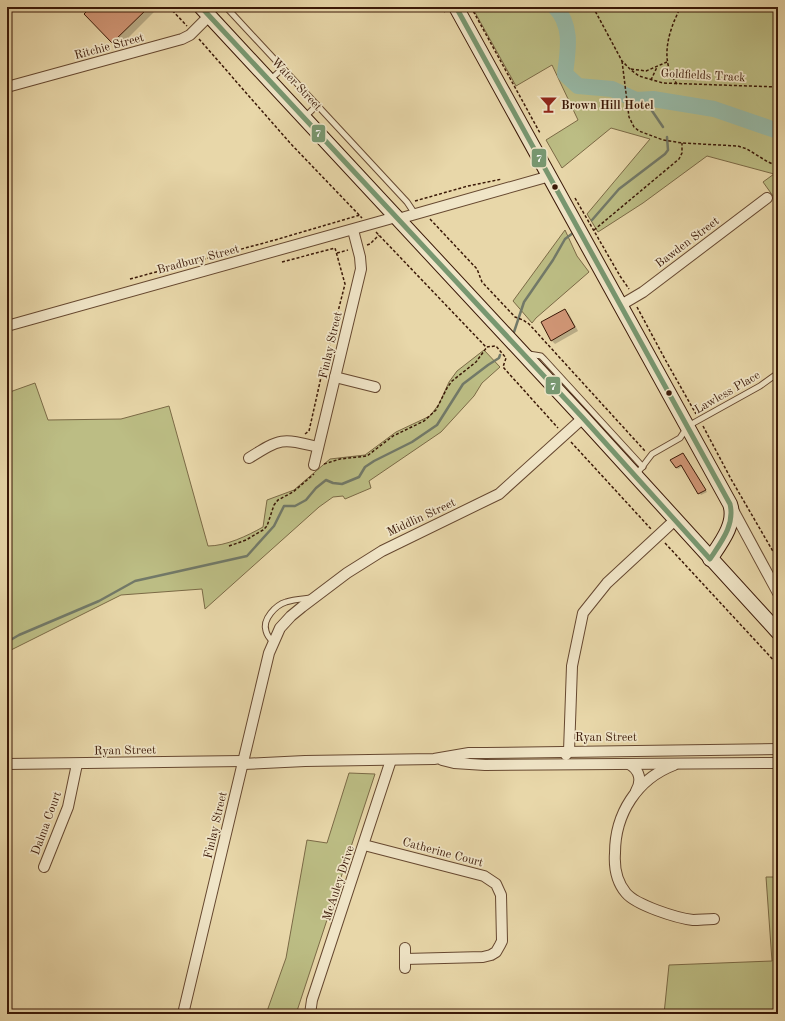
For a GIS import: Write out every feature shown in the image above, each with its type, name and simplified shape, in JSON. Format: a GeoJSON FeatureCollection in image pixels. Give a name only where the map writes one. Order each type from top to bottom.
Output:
{"type":"FeatureCollection","features":[{"type":"Feature","properties":{"kind":"main road"},"geometry":{"type":"LineString","coordinates":[[456,7],[621,305],[694,423],[730,504],[732,512],[731,522],[724,537],[710,559]]}},
{"type":"Feature","properties":{"kind":"main road","name":"Water Street"},"geometry":{"type":"LineString","coordinates":[[205,11],[583,418],[639,472],[675,520],[778,632]]}},
{"type":"Feature","properties":{"kind":"street","name":"Ritchie Street"},"geometry":{"type":"LineString","coordinates":[[7,87],[178,40],[193,32],[205,11]]}},
{"type":"Feature","properties":{"kind":"street","name":"Bradbury Street"},"geometry":{"type":"LineString","coordinates":[[7,326],[550,176]]}},
{"type":"Feature","properties":{"kind":"street","name":"Bawden Street"},"geometry":{"type":"LineString","coordinates":[[621,305],[634,297],[767,198]]}},
{"type":"Feature","properties":{"kind":"street","name":"Finlay Street"},"geometry":{"type":"LineString","coordinates":[[316,469],[318,447],[361,269],[360,257],[353,230]]}},
{"type":"Feature","properties":{"kind":"street"},"geometry":{"type":"LineString","coordinates":[[335,377],[375,387]]}},
{"type":"Feature","properties":{"kind":"street","name":"Middlin Street"},"geometry":{"type":"LineString","coordinates":[[273,642],[280,628],[295,612],[347,573],[382,550],[499,494],[583,418]]}},
{"type":"Feature","properties":{"kind":"street"},"geometry":{"type":"LineString","coordinates":[[249,458],[279,441],[289,440],[318,447]]}},
{"type":"Feature","properties":{"kind":"street"},"geometry":{"type":"LineString","coordinates":[[730,504],[778,593]]}},
{"type":"Feature","properties":{"kind":"street"},"geometry":{"type":"LineString","coordinates":[[566,764],[566,755],[569,751],[572,666],[583,613],[607,583],[675,520]]}},
{"type":"Feature","properties":{"kind":"street","name":"Finlay Street"},"geometry":{"type":"LineString","coordinates":[[183,1014],[269,653],[273,642]]}},
{"type":"Feature","properties":{"kind":"street","name":"Ryan Street"},"geometry":{"type":"LineString","coordinates":[[7,764],[243,763],[434,759],[476,753],[778,749]]}},
{"type":"Feature","properties":{"kind":"street","name":"Ryan Street"},"geometry":{"type":"LineString","coordinates":[[434,759],[454,763],[478,765],[778,762]]}},
{"type":"Feature","properties":{"kind":"street","name":"McAuley Drive"},"geometry":{"type":"LineString","coordinates":[[310,1014],[312,1000],[391,760]]}},
{"type":"Feature","properties":{"kind":"street"},"geometry":{"type":"LineString","coordinates":[[636,791],[662,771],[673,765],[681,763]]}},
{"type":"Feature","properties":{"kind":"street","name":"Dalma Court"},"geometry":{"type":"LineString","coordinates":[[44,867],[68,807],[76,764]]}},
{"type":"Feature","properties":{"kind":"street"},"geometry":{"type":"LineString","coordinates":[[629,764],[634,767],[639,775],[639,783],[636,791],[622,814],[615,840],[615,870],[623,890],[632,899],[640,904],[680,917],[691,920],[714,919]]}},
{"type":"Feature","properties":{"kind":"street","name":"Catherine Court"},"geometry":{"type":"LineString","coordinates":[[364,845],[484,876],[494,882],[500,890],[502,940],[499,948],[494,954],[480,958],[405,964],[405,948]]}},
{"type":"Feature","properties":{"kind":"lane","name":"Water Street"},"geometry":{"type":"LineString","coordinates":[[226,7],[407,202],[420,213]]}},
{"type":"Feature","properties":{"kind":"lane"},"geometry":{"type":"LineString","coordinates":[[270,81],[283,68]]}},
{"type":"Feature","properties":{"kind":"lane"},"geometry":{"type":"LineString","coordinates":[[304,118],[317,105]]}},
{"type":"Feature","properties":{"kind":"lane"},"geometry":{"type":"LineString","coordinates":[[523,353],[541,356],[544,359],[639,472]]}},
{"type":"Feature","properties":{"kind":"lane","name":"Lawless Place"},"geometry":{"type":"LineString","coordinates":[[639,472],[651,456],[680,438],[694,423],[756,388],[778,373]]}},
{"type":"Feature","properties":{"kind":"lane"},"geometry":{"type":"LineString","coordinates":[[273,642],[267,634],[265,626],[274,610],[288,601],[313,598]]}},
{"type":"Feature","properties":{"kind":"lane"},"geometry":{"type":"LineString","coordinates":[[476,753],[472,755],[472,759],[473,763],[478,765]]}},
{"type":"Feature","properties":{"kind":"path"},"geometry":{"type":"LineString","coordinates":[[169,7],[193,32],[290,143],[486,347],[496,346],[506,358],[503,367],[564,435],[778,665]]}},
{"type":"Feature","properties":{"kind":"path"},"geometry":{"type":"LineString","coordinates":[[471,7],[517,91]]}},
{"type":"Feature","properties":{"kind":"path"},"geometry":{"type":"LineString","coordinates":[[511,7],[516,9],[521,7]]}},
{"type":"Feature","properties":{"kind":"path","name":"Goldfields Track"},"geometry":{"type":"LineString","coordinates":[[593,7],[622,60],[629,69],[639,76],[663,83],[778,87]]}},
{"type":"Feature","properties":{"kind":"path"},"geometry":{"type":"LineString","coordinates":[[677,84],[670,75],[667,62],[670,32],[680,7]]}},
{"type":"Feature","properties":{"kind":"path"},"geometry":{"type":"LineString","coordinates":[[622,60],[629,117],[634,127],[663,140],[682,143],[738,146],[747,149],[768,162],[778,166]]}},
{"type":"Feature","properties":{"kind":"path"},"geometry":{"type":"LineString","coordinates":[[629,69],[646,71],[667,62]]}},
{"type":"Feature","properties":{"kind":"path"},"geometry":{"type":"LineString","coordinates":[[651,80],[657,67]]}},
{"type":"Feature","properties":{"kind":"path"},"geometry":{"type":"LineString","coordinates":[[594,230],[679,159],[682,153],[682,143]]}},
{"type":"Feature","properties":{"kind":"path"},"geometry":{"type":"LineString","coordinates":[[504,179],[468,186],[415,200],[420,213],[477,269],[482,282],[515,317],[529,324],[651,456]]}},
{"type":"Feature","properties":{"kind":"path"},"geometry":{"type":"LineString","coordinates":[[572,193],[622,281],[637,302],[638,308],[666,361],[694,423],[731,479],[778,560]]}},
{"type":"Feature","properties":{"kind":"path"},"geometry":{"type":"LineString","coordinates":[[130,279],[268,242],[360,215]]}},
{"type":"Feature","properties":{"kind":"path"},"geometry":{"type":"LineString","coordinates":[[282,262],[335,248],[345,284],[326,359]]}},
{"type":"Feature","properties":{"kind":"path"},"geometry":{"type":"LineString","coordinates":[[229,546],[257,535],[263,530],[267,526],[274,505],[278,500],[293,492],[319,466],[340,459],[367,456],[393,436],[424,421],[436,410],[452,381],[476,362],[488,347]]}},
{"type":"Feature","properties":{"kind":"path"},"geometry":{"type":"LineString","coordinates":[[300,443],[302,434],[309,431],[324,364]]}},
{"type":"Feature","properties":{"kind":"path"},"geometry":{"type":"LineString","coordinates":[[316,469],[325,463]]}},
{"type":"Feature","properties":{"kind":"green space"},"geometry":{"type":"Polygon","coordinates":[[[472,7],[778,7],[778,205],[776,205],[773,196],[763,182],[774,174],[707,156],[643,203],[598,232],[587,214],[650,139],[611,128],[562,168],[546,140],[578,120],[552,65],[516,86],[472,7]]]}},
{"type":"Feature","properties":{"kind":"green space"},"geometry":{"type":"Polygon","coordinates":[[[565,230],[577,256],[589,272],[532,323],[513,301],[565,230]]]}},
{"type":"Feature","properties":{"kind":"green space"},"geometry":{"type":"Polygon","coordinates":[[[484,350],[500,367],[482,383],[474,396],[441,432],[369,481],[371,488],[345,499],[343,496],[333,497],[319,507],[205,609],[202,589],[121,595],[7,652],[7,393],[35,383],[48,420],[121,419],[169,406],[208,546],[215,546],[236,540],[263,527],[267,500],[294,490],[330,459],[365,455],[396,432],[430,416],[439,404],[449,382],[457,371],[484,350]]]}},
{"type":"Feature","properties":{"kind":"green space"},"geometry":{"type":"Polygon","coordinates":[[[349,773],[375,774],[296,1014],[266,1014],[286,958],[307,840],[327,843],[349,773]]]}},
{"type":"Feature","properties":{"kind":"green space"},"geometry":{"type":"Polygon","coordinates":[[[766,877],[778,877],[778,1014],[664,1014],[669,965],[772,961],[766,877]]]}},
{"type":"Feature","properties":{"kind":"building"},"geometry":{"type":"Polygon","coordinates":[[[91,7],[149,7],[112,43],[84,14],[91,7]]]}},
{"type":"Feature","properties":{"kind":"building"},"geometry":{"type":"Polygon","coordinates":[[[565,309],[575,327],[551,341],[541,322],[565,309]]]}},
{"type":"Feature","properties":{"kind":"building"},"geometry":{"type":"Polygon","coordinates":[[[683,453],[706,490],[698,494],[681,465],[676,468],[670,460],[683,453]]]}},
{"type":"Feature","properties":{"kind":"waterway"},"geometry":{"type":"LineString","coordinates":[[555,7],[561,14],[567,30],[568,47],[565,74],[578,86],[612,89],[636,100],[653,99],[714,109],[778,131]]}},
{"type":"Feature","properties":{"kind":"waterway"},"geometry":{"type":"LineString","coordinates":[[644,99],[663,127]]}},
{"type":"Feature","properties":{"kind":"waterway"},"geometry":{"type":"LineString","coordinates":[[592,220],[619,189],[665,154],[668,150],[667,137]]}},
{"type":"Feature","properties":{"kind":"waterway"},"geometry":{"type":"LineString","coordinates":[[514,332],[524,302],[553,260],[565,239],[573,233]]}},
{"type":"Feature","properties":{"kind":"waterway"},"geometry":{"type":"LineString","coordinates":[[7,642],[19,635],[99,601],[135,581],[247,556],[274,526],[284,506],[295,506],[306,500],[316,488],[326,480],[333,483],[342,484],[359,477],[365,467],[412,442],[437,425],[463,384],[499,358],[500,355]]}},
{"type":"Feature","properties":{"kind":"transit line","name":"7"},"geometry":{"type":"LineString","coordinates":[[201,7],[583,418],[710,559],[729,526],[731,519],[730,504],[456,7]]}},
{"type":"Feature","properties":{"kind":"place","name":"Brown Hill Hotel"},"geometry":{"type":"Point","coordinates":[548,105]}}]}
